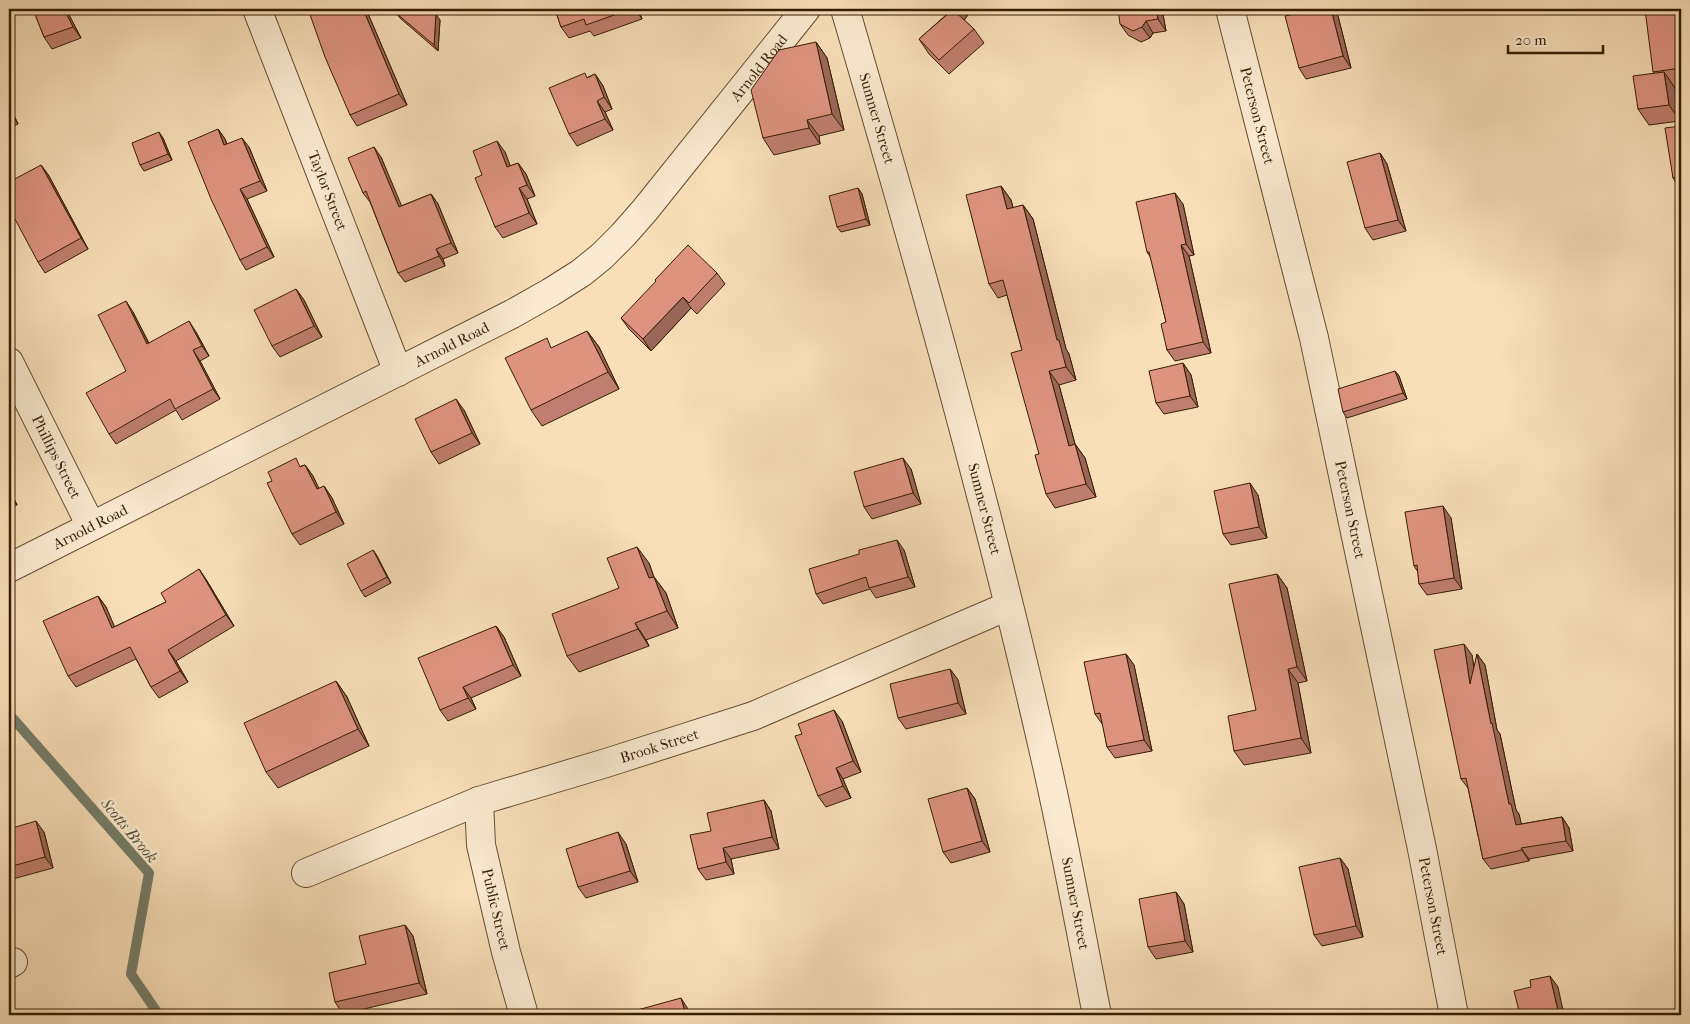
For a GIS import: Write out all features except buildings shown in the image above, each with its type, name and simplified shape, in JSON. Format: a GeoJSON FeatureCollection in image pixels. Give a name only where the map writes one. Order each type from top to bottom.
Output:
{"type":"FeatureCollection","features":[{"type":"Feature","properties":{"kind":"street","name":"Taylor Street"},"geometry":{"type":"LineString","coordinates":[[257,9],[398,372]]}},
{"type":"Feature","properties":{"kind":"street","name":"Arnold Road"},"geometry":{"type":"LineString","coordinates":[[9,568],[398,372],[543,297],[581,273],[602,256],[645,210],[806,9]]}},
{"type":"Feature","properties":{"kind":"street","name":"Sumner Street"},"geometry":{"type":"LineString","coordinates":[[845,9],[907,219],[977,476],[1048,772],[1097,1015]]}},
{"type":"Feature","properties":{"kind":"street","name":"Peterson Street"},"geometry":{"type":"LineString","coordinates":[[1230,9],[1314,338],[1422,849],[1454,1015]]}},
{"type":"Feature","properties":{"kind":"street","name":"Phillips Street"},"geometry":{"type":"LineString","coordinates":[[9,362],[91,526]]}},
{"type":"Feature","properties":{"kind":"street","name":"Brook Street"},"geometry":{"type":"LineString","coordinates":[[306,873],[479,801],[753,716],[1008,606]]}},
{"type":"Feature","properties":{"kind":"street","name":"Public Street"},"geometry":{"type":"LineString","coordinates":[[479,801],[481,845],[506,952],[524,1015]]}},
{"type":"Feature","properties":{"kind":"waterway","name":"Scotts Brook"},"geometry":{"type":"LineString","coordinates":[[9,714],[149,873],[131,974],[159,1015]]}}]}
